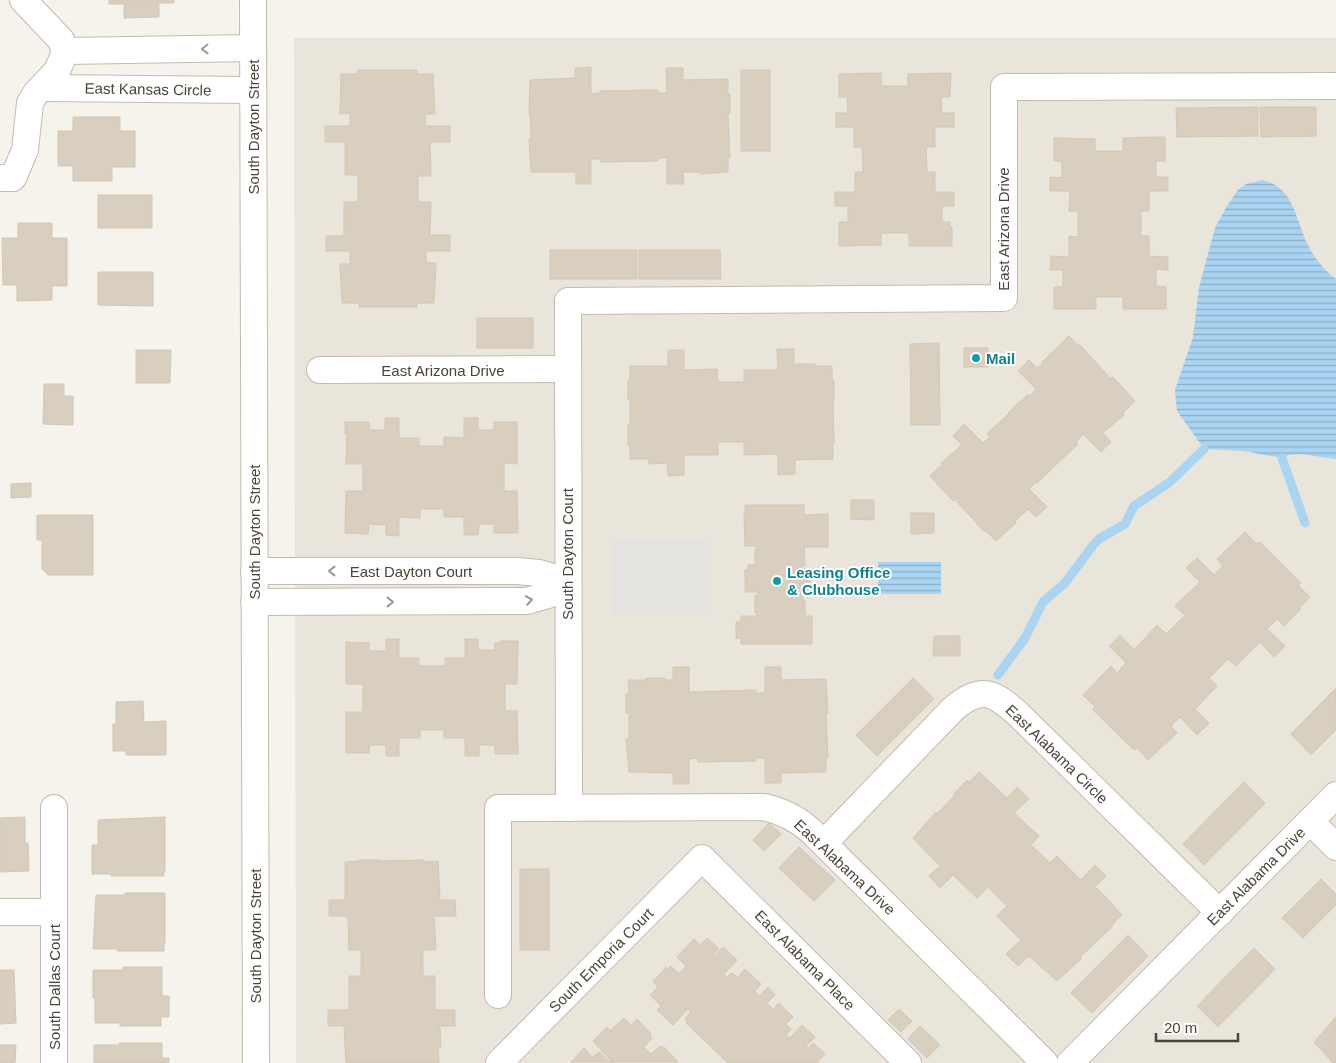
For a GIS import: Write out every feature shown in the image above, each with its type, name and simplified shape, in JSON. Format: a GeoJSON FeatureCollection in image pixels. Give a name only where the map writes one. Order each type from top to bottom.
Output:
{"type":"FeatureCollection","features":[{"type":"Feature","properties":{"kind":"street"},"geometry":{"type":"LineString","coordinates":[[0,178],[13,178],[25,150],[30,103],[36,93],[57,71],[65,51],[62,40],[23,0]]}},
{"type":"Feature","properties":{"kind":"street","name":"South Dayton Street"},"geometry":{"type":"LineString","coordinates":[[253,0],[256,1063]]}},
{"type":"Feature","properties":{"kind":"street"},"geometry":{"type":"LineString","coordinates":[[65,51],[253,48]]}},
{"type":"Feature","properties":{"kind":"street","name":"East Arizona Drive"},"geometry":{"type":"LineString","coordinates":[[568,301],[1004,298],[1004,87],[1336,86]]}},
{"type":"Feature","properties":{"kind":"street","name":"East Kansas Circle"},"geometry":{"type":"LineString","coordinates":[[42,88],[253,90]]}},
{"type":"Feature","properties":{"kind":"street","name":"South Dayton Court"},"geometry":{"type":"LineString","coordinates":[[568,301],[567,581],[569,808]]}},
{"type":"Feature","properties":{"kind":"street","name":"East Arizona Drive"},"geometry":{"type":"LineString","coordinates":[[320,370],[567,369]]}},
{"type":"Feature","properties":{"kind":"street","name":"East Dayton Court"},"geometry":{"type":"LineString","coordinates":[[254,571],[526,571],[567,581]]}},
{"type":"Feature","properties":{"kind":"street"},"geometry":{"type":"LineString","coordinates":[[465,571],[466,602]]}},
{"type":"Feature","properties":{"kind":"street"},"geometry":{"type":"LineString","coordinates":[[254,602],[466,602],[532,600],[548,595],[567,581]]}},
{"type":"Feature","properties":{"kind":"street","name":"East Alabama Circle"},"geometry":{"type":"LineString","coordinates":[[824,843],[953,709],[968,698],[980,693],[1001,700],[1020,716],[1220,913]]}},
{"type":"Feature","properties":{"kind":"street","name":"East Alabama Drive"},"geometry":{"type":"LineString","coordinates":[[1070,1063],[1336,795]]}},
{"type":"Feature","properties":{"kind":"street","name":"East Alabama Drive"},"geometry":{"type":"LineString","coordinates":[[498,995],[498,808],[764,807],[781,811],[797,819],[824,843],[1045,1063]]}},
{"type":"Feature","properties":{"kind":"street","name":"South Dallas Court"},"geometry":{"type":"LineString","coordinates":[[54,808],[54,1063]]}},
{"type":"Feature","properties":{"kind":"street"},"geometry":{"type":"LineString","coordinates":[[1310,821],[1336,846]]}},
{"type":"Feature","properties":{"kind":"street","name":"South Emporia Court"},"geometry":{"type":"LineString","coordinates":[[499,1063],[702,858]]}},
{"type":"Feature","properties":{"kind":"street","name":"East Alabama Place"},"geometry":{"type":"LineString","coordinates":[[702,858],[908,1063]]}},
{"type":"Feature","properties":{"kind":"street","name":"South Dallas Court"},"geometry":{"type":"LineString","coordinates":[[0,912],[53,912]]}},
{"type":"Feature","properties":{"kind":"shaded area"},"geometry":{"type":"Polygon","coordinates":[[[294,38],[1336,38],[1336,1063],[296,1063],[294,38]]]}},
{"type":"Feature","properties":{"kind":"shaded area"},"geometry":{"type":"Polygon","coordinates":[[[711,539],[711,616],[611,616],[611,540],[711,539]]]}},
{"type":"Feature","properties":{"kind":"water"},"geometry":{"type":"Polygon","coordinates":[[[1262,180],[1281,189],[1287,196],[1313,254],[1336,279],[1336,459],[1300,454],[1288,455],[1282,458],[1243,451],[1204,449],[1177,411],[1175,390],[1193,337],[1199,287],[1215,228],[1238,190],[1246,184],[1262,180]]]}},
{"type":"Feature","properties":{"kind":"water"},"geometry":{"type":"Polygon","coordinates":[[[878,562],[941,562],[941,594],[878,594],[878,562]]]}},
{"type":"Feature","properties":{"kind":"building"},"geometry":{"type":"Polygon","coordinates":[[[109,0],[174,0],[174,3],[159,3],[159,17],[124,18],[124,4],[109,4],[109,0]]]}},
{"type":"Feature","properties":{"kind":"building"},"geometry":{"type":"Polygon","coordinates":[[[591,67],[591,94],[600,93],[600,91],[658,90],[658,93],[667,93],[666,68],[683,68],[683,80],[728,79],[728,94],[730,94],[730,113],[728,113],[730,158],[728,158],[728,172],[701,174],[701,172],[683,172],[684,184],[667,184],[667,158],[658,158],[658,161],[601,162],[601,159],[591,159],[591,184],[576,184],[576,172],[531,172],[529,139],[531,139],[529,114],[530,80],[575,78],[575,68],[591,67]]]}},
{"type":"Feature","properties":{"kind":"building"},"geometry":{"type":"Polygon","coordinates":[[[358,70],[417,70],[417,74],[433,74],[435,114],[425,114],[425,126],[450,126],[450,142],[430,142],[431,176],[418,176],[418,202],[431,202],[430,235],[450,235],[450,251],[426,251],[426,263],[436,263],[434,303],[417,303],[417,307],[359,307],[359,303],[342,303],[340,264],[350,264],[350,251],[326,251],[326,236],[344,236],[344,202],[358,202],[358,175],[345,175],[345,142],[325,142],[325,126],[350,126],[350,113],[340,114],[341,74],[358,74],[358,70]]]}},
{"type":"Feature","properties":{"kind":"building"},"geometry":{"type":"Polygon","coordinates":[[[741,70],[770,70],[770,151],[741,151],[741,70]]]}},
{"type":"Feature","properties":{"kind":"building"},"geometry":{"type":"Polygon","coordinates":[[[881,73],[881,86],[908,86],[908,74],[951,73],[950,97],[941,97],[942,113],[954,113],[954,127],[935,127],[935,147],[926,147],[927,172],[935,172],[935,192],[954,192],[954,206],[942,206],[942,222],[950,222],[950,227],[952,227],[952,246],[909,246],[909,233],[881,233],[881,245],[839,246],[839,222],[848,222],[848,206],[835,206],[835,192],[855,192],[855,172],[863,172],[862,147],[854,147],[854,127],[836,127],[836,113],[848,113],[847,97],[839,97],[839,74],[881,73]]]}},
{"type":"Feature","properties":{"kind":"building"},"geometry":{"type":"Polygon","coordinates":[[[1258,107],[1258,136],[1177,137],[1176,108],[1258,107]]]}},
{"type":"Feature","properties":{"kind":"building"},"geometry":{"type":"Polygon","coordinates":[[[1260,107],[1316,107],[1316,136],[1261,137],[1260,107]]]}},
{"type":"Feature","properties":{"kind":"building"},"geometry":{"type":"Polygon","coordinates":[[[73,117],[120,117],[120,131],[135,131],[135,167],[112,167],[112,181],[73,181],[73,166],[58,166],[58,131],[73,131],[73,117]]]}},
{"type":"Feature","properties":{"kind":"building"},"geometry":{"type":"Polygon","coordinates":[[[1165,137],[1165,161],[1156,161],[1156,177],[1168,177],[1168,191],[1149,191],[1149,211],[1141,211],[1141,236],[1149,236],[1149,256],[1168,257],[1168,270],[1156,269],[1156,286],[1166,287],[1166,309],[1123,309],[1123,297],[1096,297],[1096,309],[1054,309],[1054,287],[1063,287],[1063,270],[1050,270],[1051,256],[1069,257],[1069,236],[1078,237],[1078,211],[1069,211],[1070,191],[1050,191],[1050,177],[1062,178],[1062,161],[1054,161],[1054,138],[1095,139],[1095,151],[1123,151],[1123,138],[1165,137]]]}},
{"type":"Feature","properties":{"kind":"building"},"geometry":{"type":"Polygon","coordinates":[[[98,195],[152,195],[152,228],[98,228],[98,195]]]}},
{"type":"Feature","properties":{"kind":"building"},"geometry":{"type":"Polygon","coordinates":[[[18,223],[52,223],[52,238],[67,238],[67,286],[52,286],[52,300],[17,301],[17,285],[3,285],[2,238],[18,238],[18,223]]]}},
{"type":"Feature","properties":{"kind":"building"},"geometry":{"type":"Polygon","coordinates":[[[550,250],[637,250],[637,279],[550,279],[550,250]]]}},
{"type":"Feature","properties":{"kind":"building"},"geometry":{"type":"Polygon","coordinates":[[[639,250],[720,250],[721,279],[639,279],[639,250]]]}},
{"type":"Feature","properties":{"kind":"building"},"geometry":{"type":"Polygon","coordinates":[[[98,272],[153,272],[153,306],[98,305],[98,272]]]}},
{"type":"Feature","properties":{"kind":"building"},"geometry":{"type":"Polygon","coordinates":[[[477,318],[533,318],[533,348],[477,348],[477,318]]]}},
{"type":"Feature","properties":{"kind":"building"},"geometry":{"type":"Polygon","coordinates":[[[1069,336],[1080,345],[1110,378],[1113,377],[1135,401],[1123,413],[1124,415],[1103,433],[1111,442],[1101,452],[1083,434],[1076,442],[1078,444],[1029,489],[1047,507],[1036,517],[1028,509],[996,541],[954,499],[953,501],[930,476],[943,464],[941,463],[962,445],[953,436],[964,424],[983,443],[990,436],[987,434],[1010,414],[1008,413],[1028,394],[1030,396],[1036,389],[1018,371],[1029,360],[1037,368],[1069,336]]]}},
{"type":"Feature","properties":{"kind":"building"},"geometry":{"type":"Polygon","coordinates":[[[939,343],[940,425],[911,425],[910,344],[939,343]]]}},
{"type":"Feature","properties":{"kind":"building","name":"Mail"},"geometry":{"type":"Polygon","coordinates":[[[964,348],[988,348],[988,367],[964,367],[964,348]]]}},
{"type":"Feature","properties":{"kind":"building"},"geometry":{"type":"Polygon","coordinates":[[[777,349],[794,349],[794,366],[796,364],[815,364],[815,366],[832,366],[832,380],[834,380],[833,459],[795,460],[795,474],[778,475],[778,454],[744,455],[744,442],[718,442],[718,455],[684,455],[684,475],[668,476],[667,463],[649,464],[647,459],[630,459],[630,445],[628,445],[630,400],[628,400],[628,380],[630,380],[630,366],[668,366],[668,350],[684,350],[684,370],[717,369],[718,382],[744,382],[744,370],[778,370],[777,349]]]}},
{"type":"Feature","properties":{"kind":"building"},"geometry":{"type":"Polygon","coordinates":[[[136,350],[171,350],[170,383],[136,383],[136,350]]]}},
{"type":"Feature","properties":{"kind":"building"},"geometry":{"type":"Polygon","coordinates":[[[44,384],[64,384],[64,396],[73,396],[73,425],[43,424],[44,384]]]}},
{"type":"Feature","properties":{"kind":"building"},"geometry":{"type":"Polygon","coordinates":[[[385,418],[399,418],[399,438],[419,438],[419,446],[444,446],[444,437],[464,438],[464,418],[478,418],[478,430],[494,430],[494,422],[517,422],[517,464],[504,463],[504,491],[517,491],[518,533],[494,533],[494,524],[479,524],[478,535],[464,535],[464,517],[444,517],[444,509],[420,509],[420,518],[399,517],[399,536],[386,535],[386,525],[369,524],[368,534],[345,533],[346,491],[363,491],[363,464],[346,464],[347,434],[345,434],[345,422],[369,422],[369,430],[385,430],[385,418]]]}},
{"type":"Feature","properties":{"kind":"building"},"geometry":{"type":"Polygon","coordinates":[[[31,483],[31,497],[11,498],[11,484],[31,483]]]}},
{"type":"Feature","properties":{"kind":"building"},"geometry":{"type":"Polygon","coordinates":[[[851,500],[874,500],[874,520],[851,519],[851,500]]]}},
{"type":"Feature","properties":{"kind":"building","name":"Leasing Office & Clubhouse"},"geometry":{"type":"Polygon","coordinates":[[[745,505],[804,505],[804,515],[828,514],[828,547],[804,547],[805,566],[802,566],[802,569],[810,569],[810,592],[803,592],[803,601],[805,601],[805,616],[812,616],[812,644],[741,644],[741,638],[736,639],[736,622],[741,622],[741,616],[757,616],[757,613],[755,613],[755,595],[758,595],[758,592],[745,592],[745,570],[748,570],[748,565],[755,565],[755,549],[757,549],[757,546],[745,546],[745,505]]]}},
{"type":"Feature","properties":{"kind":"building"},"geometry":{"type":"Polygon","coordinates":[[[911,513],[934,513],[934,533],[911,534],[911,513]]]}},
{"type":"Feature","properties":{"kind":"building"},"geometry":{"type":"Polygon","coordinates":[[[37,515],[93,515],[93,575],[48,575],[42,569],[42,540],[37,540],[37,515]]]}},
{"type":"Feature","properties":{"kind":"building"},"geometry":{"type":"Polygon","coordinates":[[[1245,532],[1257,544],[1260,542],[1301,583],[1298,585],[1310,597],[1284,626],[1277,619],[1267,629],[1285,646],[1274,657],[1260,642],[1236,666],[1228,659],[1209,678],[1217,686],[1195,709],[1209,723],[1197,735],[1180,717],[1171,726],[1177,733],[1148,760],[1137,748],[1134,750],[1093,710],[1095,707],[1083,695],[1111,666],[1117,673],[1126,663],[1109,646],[1120,635],[1134,650],[1157,625],[1166,634],[1185,615],[1175,606],[1200,582],[1186,568],[1197,558],[1214,575],[1223,566],[1217,559],[1245,532]]]}},
{"type":"Feature","properties":{"kind":"building"},"geometry":{"type":"Polygon","coordinates":[[[934,636],[960,636],[960,656],[933,656],[934,636]]]}},
{"type":"Feature","properties":{"kind":"building"},"geometry":{"type":"Polygon","coordinates":[[[386,639],[399,639],[399,658],[419,658],[419,666],[445,666],[445,658],[465,658],[465,639],[478,639],[478,650],[495,650],[495,643],[500,643],[500,641],[518,641],[517,684],[505,684],[505,711],[517,711],[518,754],[495,754],[495,745],[479,745],[479,756],[465,756],[465,738],[444,738],[444,730],[420,730],[420,738],[399,738],[399,756],[386,756],[386,745],[370,745],[369,753],[346,753],[346,712],[363,712],[363,684],[346,684],[346,642],[369,643],[369,651],[386,651],[386,639]]]}},
{"type":"Feature","properties":{"kind":"building"},"geometry":{"type":"Polygon","coordinates":[[[673,667],[689,667],[689,692],[756,690],[756,693],[765,693],[765,667],[781,667],[781,680],[826,679],[828,758],[826,758],[826,772],[781,773],[781,783],[765,783],[765,758],[756,758],[756,761],[698,762],[698,758],[689,759],[689,784],[673,784],[673,773],[629,772],[626,739],[629,739],[629,713],[626,713],[626,694],[629,694],[628,680],[665,678],[665,680],[673,680],[673,667]]]}},
{"type":"Feature","properties":{"kind":"building"},"geometry":{"type":"Polygon","coordinates":[[[913,678],[934,699],[877,756],[856,735],[913,678]]]}},
{"type":"Feature","properties":{"kind":"building"},"geometry":{"type":"Polygon","coordinates":[[[1336,688],[1336,730],[1311,755],[1291,734],[1336,688]]]}},
{"type":"Feature","properties":{"kind":"building"},"geometry":{"type":"Polygon","coordinates":[[[143,701],[144,722],[166,721],[166,755],[126,755],[126,751],[113,751],[113,724],[116,724],[116,702],[143,701]]]}},
{"type":"Feature","properties":{"kind":"building"},"geometry":{"type":"Polygon","coordinates":[[[979,772],[1006,799],[1017,787],[1029,799],[1014,813],[1039,836],[1031,845],[1050,863],[1057,856],[1081,880],[1095,865],[1106,876],[1094,888],[1097,888],[1122,915],[1080,957],[1082,958],[1057,981],[1029,956],[1018,966],[1006,954],[1021,940],[997,916],[1007,906],[988,887],[977,898],[953,875],[940,888],[929,876],[940,866],[913,838],[967,780],[969,782],[979,772]]]}},
{"type":"Feature","properties":{"kind":"building"},"geometry":{"type":"Polygon","coordinates":[[[1244,782],[1265,803],[1204,865],[1183,844],[1244,782]]]}},
{"type":"Feature","properties":{"kind":"building"},"geometry":{"type":"Polygon","coordinates":[[[25,817],[25,843],[28,843],[29,871],[0,872],[0,818],[25,817]]]}},
{"type":"Feature","properties":{"kind":"building"},"geometry":{"type":"Polygon","coordinates":[[[165,817],[164,876],[92,874],[92,845],[98,845],[98,820],[165,817]]]}},
{"type":"Feature","properties":{"kind":"building"},"geometry":{"type":"Polygon","coordinates":[[[769,823],[781,834],[764,851],[753,840],[769,823]]]}},
{"type":"Feature","properties":{"kind":"building"},"geometry":{"type":"Polygon","coordinates":[[[799,847],[835,880],[814,901],[779,868],[799,847]]]}},
{"type":"Feature","properties":{"kind":"building"},"geometry":{"type":"Polygon","coordinates":[[[359,860],[438,861],[440,898],[438,900],[455,900],[456,916],[434,916],[436,950],[423,950],[423,976],[435,976],[435,1010],[455,1010],[455,1026],[438,1026],[440,1027],[441,1047],[438,1047],[439,1063],[346,1063],[344,1026],[328,1026],[328,1010],[349,1010],[349,976],[361,976],[361,950],[349,950],[348,916],[329,916],[329,900],[345,900],[345,862],[359,860]]]}},
{"type":"Feature","properties":{"kind":"building"},"geometry":{"type":"Polygon","coordinates":[[[520,869],[549,869],[549,950],[520,950],[520,869]]]}},
{"type":"Feature","properties":{"kind":"building"},"geometry":{"type":"Polygon","coordinates":[[[1321,879],[1336,894],[1336,905],[1303,938],[1282,918],[1321,879]]]}},
{"type":"Feature","properties":{"kind":"building"},"geometry":{"type":"Polygon","coordinates":[[[125,893],[165,893],[164,951],[93,949],[96,895],[125,895],[125,893]]]}},
{"type":"Feature","properties":{"kind":"building"},"geometry":{"type":"Polygon","coordinates":[[[1128,935],[1148,956],[1092,1013],[1071,993],[1128,935]]]}},
{"type":"Feature","properties":{"kind":"building"},"geometry":{"type":"Polygon","coordinates":[[[707,938],[719,949],[713,955],[715,956],[723,947],[737,960],[724,974],[727,977],[731,973],[738,977],[745,969],[761,984],[755,991],[759,996],[768,987],[775,995],[767,1003],[773,1009],[779,1003],[793,1017],[786,1024],[791,1029],[786,1035],[790,1038],[802,1025],[815,1037],[806,1046],[808,1049],[813,1043],[825,1054],[817,1062],[819,1063],[728,1063],[686,1023],[685,1019],[691,1012],[688,1009],[673,1025],[657,1010],[661,1006],[650,995],[658,987],[653,982],[666,967],[668,969],[671,966],[679,974],[686,966],[677,957],[694,939],[700,945],[707,938]]]}},
{"type":"Feature","properties":{"kind":"building"},"geometry":{"type":"Polygon","coordinates":[[[1254,948],[1275,969],[1218,1027],[1197,1006],[1254,948]]]}},
{"type":"Feature","properties":{"kind":"building"},"geometry":{"type":"Polygon","coordinates":[[[123,967],[162,967],[162,996],[169,996],[169,1017],[161,1017],[161,1026],[120,1026],[120,1023],[95,1023],[93,970],[123,970],[123,967]]]}},
{"type":"Feature","properties":{"kind":"building"},"geometry":{"type":"Polygon","coordinates":[[[0,970],[14,970],[16,1023],[0,1024],[0,970]]]}},
{"type":"Feature","properties":{"kind":"building"},"geometry":{"type":"Polygon","coordinates":[[[899,1009],[912,1021],[901,1032],[888,1020],[899,1009]]]}},
{"type":"Feature","properties":{"kind":"building"},"geometry":{"type":"Polygon","coordinates":[[[1336,1017],[1336,1063],[1333,1063],[1314,1042],[1336,1017]]]}},
{"type":"Feature","properties":{"kind":"building"},"geometry":{"type":"Polygon","coordinates":[[[624,1018],[631,1025],[637,1019],[651,1034],[652,1038],[644,1047],[651,1054],[660,1046],[664,1047],[678,1062],[609,1062],[611,1061],[593,1041],[607,1027],[610,1031],[624,1018]]]}},
{"type":"Feature","properties":{"kind":"building"},"geometry":{"type":"Polygon","coordinates":[[[920,1026],[940,1045],[927,1058],[908,1039],[920,1026]]]}},
{"type":"Feature","properties":{"kind":"building"},"geometry":{"type":"Polygon","coordinates":[[[119,1043],[162,1043],[162,1058],[169,1058],[169,1063],[94,1063],[94,1045],[119,1045],[119,1043]]]}},
{"type":"Feature","properties":{"kind":"building"},"geometry":{"type":"Polygon","coordinates":[[[0,1045],[16,1045],[15,1063],[0,1063],[0,1045]]]}},
{"type":"Feature","properties":{"kind":"building"},"geometry":{"type":"Polygon","coordinates":[[[584,1048],[592,1057],[600,1052],[609,1062],[571,1062],[584,1048]]]}},
{"type":"Feature","properties":{"kind":"waterway"},"geometry":{"type":"LineString","coordinates":[[998,675],[1025,638],[1043,602],[1065,583],[1094,544],[1125,524],[1134,506],[1170,482],[1204,449]]}},
{"type":"Feature","properties":{"kind":"waterway"},"geometry":{"type":"LineString","coordinates":[[1282,458],[1305,523]]}},
{"type":"Feature","properties":{"kind":"place","name":"Mail"},"geometry":{"type":"Point","coordinates":[976,358]}},
{"type":"Feature","properties":{"kind":"place","name":"Leasing Office & Clubhouse"},"geometry":{"type":"Point","coordinates":[777,581]}}]}
